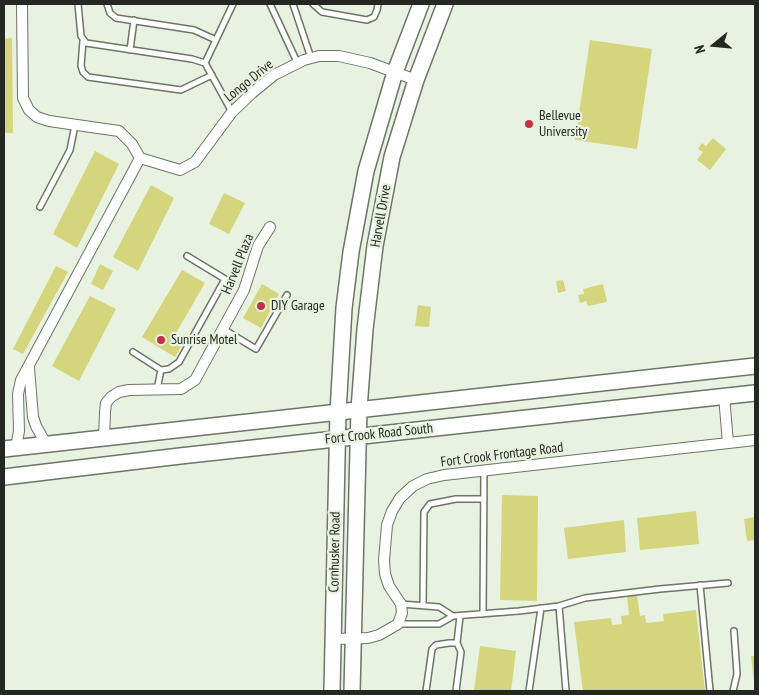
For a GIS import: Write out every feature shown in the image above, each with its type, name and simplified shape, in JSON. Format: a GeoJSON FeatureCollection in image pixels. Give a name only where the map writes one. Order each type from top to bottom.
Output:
{"type":"FeatureCollection","features":[{"type":"Feature","properties":{"kind":"main road","name":"Harvell Drive"},"geometry":{"type":"LineString","coordinates":[[338,412],[344,308],[355,223],[366,171],[395,72],[421,4]]}},
{"type":"Feature","properties":{"kind":"main road","name":"Harvell Drive"},"geometry":{"type":"LineString","coordinates":[[358,436],[365,329],[380,216],[392,158],[416,80],[445,4]]}},
{"type":"Feature","properties":{"kind":"main road","name":"Fort Crook Road South"},"geometry":{"type":"LineString","coordinates":[[10,448],[755,366]]}},
{"type":"Feature","properties":{"kind":"main road","name":"Fort Crook Road South"},"geometry":{"type":"LineString","coordinates":[[4,477],[755,393]]}},
{"type":"Feature","properties":{"kind":"main road","name":"Cornhusker Road"},"geometry":{"type":"LineString","coordinates":[[332,691],[338,412]]}},
{"type":"Feature","properties":{"kind":"main road","name":"Cornhusker Road"},"geometry":{"type":"LineString","coordinates":[[352,691],[358,436]]}},
{"type":"Feature","properties":{"kind":"street"},"geometry":{"type":"LineString","coordinates":[[10,448],[19,431],[18,394],[21,380],[140,158],[132,144],[119,131],[49,121],[37,117],[29,110],[23,98],[22,4]]}},
{"type":"Feature","properties":{"kind":"street","name":"Longo Drive"},"geometry":{"type":"LineString","coordinates":[[140,158],[180,170],[194,162],[232,112],[274,75],[297,62],[311,58],[339,56],[370,63],[416,80]]}},
{"type":"Feature","properties":{"kind":"street","name":"Harvell Plaza"},"geometry":{"type":"LineString","coordinates":[[104,438],[106,403],[111,397],[119,392],[181,389],[196,380],[244,290],[258,246],[270,227]]}},
{"type":"Feature","properties":{"kind":"street"},"geometry":{"type":"LineString","coordinates":[[29,368],[33,417],[46,444]]}},
{"type":"Feature","properties":{"kind":"street"},"geometry":{"type":"LineString","coordinates":[[724,396],[728,443]]}},
{"type":"Feature","properties":{"kind":"street","name":"Fort Crook Frontage Road"},"geometry":{"type":"LineString","coordinates":[[401,604],[389,586],[385,574],[384,560],[387,526],[392,511],[400,498],[413,486],[427,479],[484,470],[755,440]]}},
{"type":"Feature","properties":{"kind":"street"},"geometry":{"type":"LineString","coordinates":[[334,639],[354,639],[379,635],[398,624],[402,613],[401,604]]}},
{"type":"Feature","properties":{"kind":"lane"},"geometry":{"type":"LineString","coordinates":[[78,4],[83,41],[81,66],[83,72],[88,76],[181,90],[212,75]]}},
{"type":"Feature","properties":{"kind":"lane"},"geometry":{"type":"LineString","coordinates":[[107,4],[110,14],[116,18],[194,30],[216,40]]}},
{"type":"Feature","properties":{"kind":"lane"},"geometry":{"type":"LineString","coordinates":[[205,63],[232,4]]}},
{"type":"Feature","properties":{"kind":"lane"},"geometry":{"type":"LineString","coordinates":[[272,4],[297,62]]}},
{"type":"Feature","properties":{"kind":"lane"},"geometry":{"type":"LineString","coordinates":[[293,4],[311,58]]}},
{"type":"Feature","properties":{"kind":"lane"},"geometry":{"type":"LineString","coordinates":[[313,4],[322,12],[367,20],[374,17],[378,4]]}},
{"type":"Feature","properties":{"kind":"lane"},"geometry":{"type":"LineString","coordinates":[[130,50],[134,20]]}},
{"type":"Feature","properties":{"kind":"lane"},"geometry":{"type":"LineString","coordinates":[[83,41],[192,59],[205,63],[232,112]]}},
{"type":"Feature","properties":{"kind":"lane"},"geometry":{"type":"LineString","coordinates":[[40,207],[70,150],[75,125]]}},
{"type":"Feature","properties":{"kind":"lane"},"geometry":{"type":"LineString","coordinates":[[133,352],[161,370],[168,369],[179,362],[225,279],[187,256]]}},
{"type":"Feature","properties":{"kind":"lane"},"geometry":{"type":"LineString","coordinates":[[223,329],[256,348],[287,295]]}},
{"type":"Feature","properties":{"kind":"lane"},"geometry":{"type":"LineString","coordinates":[[156,390],[161,370]]}},
{"type":"Feature","properties":{"kind":"lane"},"geometry":{"type":"LineString","coordinates":[[483,614],[484,470]]}},
{"type":"Feature","properties":{"kind":"lane"},"geometry":{"type":"LineString","coordinates":[[423,605],[424,512],[430,504],[456,499],[484,499]]}},
{"type":"Feature","properties":{"kind":"lane"},"geometry":{"type":"LineString","coordinates":[[398,624],[440,624],[453,616],[559,606],[585,598],[728,583]]}},
{"type":"Feature","properties":{"kind":"lane"},"geometry":{"type":"LineString","coordinates":[[700,585],[710,691]]}},
{"type":"Feature","properties":{"kind":"lane"},"geometry":{"type":"LineString","coordinates":[[401,604],[439,607],[453,616]]}},
{"type":"Feature","properties":{"kind":"lane"},"geometry":{"type":"LineString","coordinates":[[559,606],[566,691]]}},
{"type":"Feature","properties":{"kind":"lane"},"geometry":{"type":"LineString","coordinates":[[529,691],[540,608]]}},
{"type":"Feature","properties":{"kind":"lane"},"geometry":{"type":"LineString","coordinates":[[456,691],[461,652],[457,643],[460,616]]}},
{"type":"Feature","properties":{"kind":"lane"},"geometry":{"type":"LineString","coordinates":[[733,691],[737,674],[734,631]]}},
{"type":"Feature","properties":{"kind":"lane"},"geometry":{"type":"LineString","coordinates":[[426,691],[432,649],[436,645],[457,643]]}},
{"type":"Feature","properties":{"kind":"building"},"geometry":{"type":"Polygon","coordinates":[[[12,38],[13,133],[4,133],[4,39],[12,38]]]}},
{"type":"Feature","properties":{"kind":"building"},"geometry":{"type":"Polygon","coordinates":[[[590,40],[652,49],[637,149],[575,140],[590,40]]]}},
{"type":"Feature","properties":{"kind":"building"},"geometry":{"type":"Polygon","coordinates":[[[713,138],[726,149],[710,170],[697,160],[703,152],[698,149],[702,143],[706,146],[713,138]]]}},
{"type":"Feature","properties":{"kind":"building"},"geometry":{"type":"Polygon","coordinates":[[[95,151],[119,164],[77,248],[53,234],[95,151]]]}},
{"type":"Feature","properties":{"kind":"building"},"geometry":{"type":"Polygon","coordinates":[[[151,185],[174,198],[138,271],[113,257],[151,185]]]}},
{"type":"Feature","properties":{"kind":"building"},"geometry":{"type":"Polygon","coordinates":[[[224,193],[245,203],[229,234],[209,224],[224,193]]]}},
{"type":"Feature","properties":{"kind":"building"},"geometry":{"type":"Polygon","coordinates":[[[100,264],[113,271],[103,290],[91,284],[100,264]]]}},
{"type":"Feature","properties":{"kind":"building"},"geometry":{"type":"Polygon","coordinates":[[[56,266],[68,272],[23,354],[13,349],[56,266]]]}},
{"type":"Feature","properties":{"kind":"building"},"geometry":{"type":"Polygon","coordinates":[[[182,270],[205,283],[172,340],[182,345],[175,357],[142,337],[182,270]]]}},
{"type":"Feature","properties":{"kind":"building"},"geometry":{"type":"Polygon","coordinates":[[[563,280],[566,291],[558,293],[556,281],[563,280]]]}},
{"type":"Feature","properties":{"kind":"building","name":"DIY Garage"},"geometry":{"type":"Polygon","coordinates":[[[262,284],[279,294],[261,328],[243,318],[262,284]]]}},
{"type":"Feature","properties":{"kind":"building"},"geometry":{"type":"Polygon","coordinates":[[[603,284],[607,302],[588,306],[586,301],[580,303],[578,295],[584,294],[583,289],[603,284]]]}},
{"type":"Feature","properties":{"kind":"building"},"geometry":{"type":"Polygon","coordinates":[[[90,296],[116,309],[79,381],[52,366],[90,296]]]}},
{"type":"Feature","properties":{"kind":"building"},"geometry":{"type":"Polygon","coordinates":[[[418,305],[431,307],[429,327],[415,326],[418,305]]]}},
{"type":"Feature","properties":{"kind":"building"},"geometry":{"type":"Polygon","coordinates":[[[502,495],[538,496],[537,601],[500,600],[502,495]]]}},
{"type":"Feature","properties":{"kind":"building"},"geometry":{"type":"Polygon","coordinates":[[[696,511],[699,544],[640,550],[637,518],[696,511]]]}},
{"type":"Feature","properties":{"kind":"building"},"geometry":{"type":"Polygon","coordinates":[[[755,517],[755,540],[747,541],[744,519],[755,517]]]}},
{"type":"Feature","properties":{"kind":"building"},"geometry":{"type":"Polygon","coordinates":[[[624,520],[626,552],[568,559],[564,528],[624,520]]]}},
{"type":"Feature","properties":{"kind":"building"},"geometry":{"type":"Polygon","coordinates":[[[637,595],[640,616],[645,615],[646,623],[664,621],[663,614],[696,610],[705,691],[583,691],[574,622],[611,618],[612,625],[622,624],[621,616],[629,615],[627,596],[637,595]]]}},
{"type":"Feature","properties":{"kind":"building"},"geometry":{"type":"Polygon","coordinates":[[[480,646],[516,651],[511,691],[474,691],[480,646]]]}},
{"type":"Feature","properties":{"kind":"building"},"geometry":{"type":"Polygon","coordinates":[[[751,656],[755,656],[755,681],[754,681],[751,656]]]}},
{"type":"Feature","properties":{"kind":"place","name":"Bellevue University"},"geometry":{"type":"Point","coordinates":[529,124]}},
{"type":"Feature","properties":{"kind":"place","name":"DIY Garage"},"geometry":{"type":"Point","coordinates":[261,306]}},
{"type":"Feature","properties":{"kind":"place","name":"Sunrise Motel"},"geometry":{"type":"Point","coordinates":[161,340]}}]}
